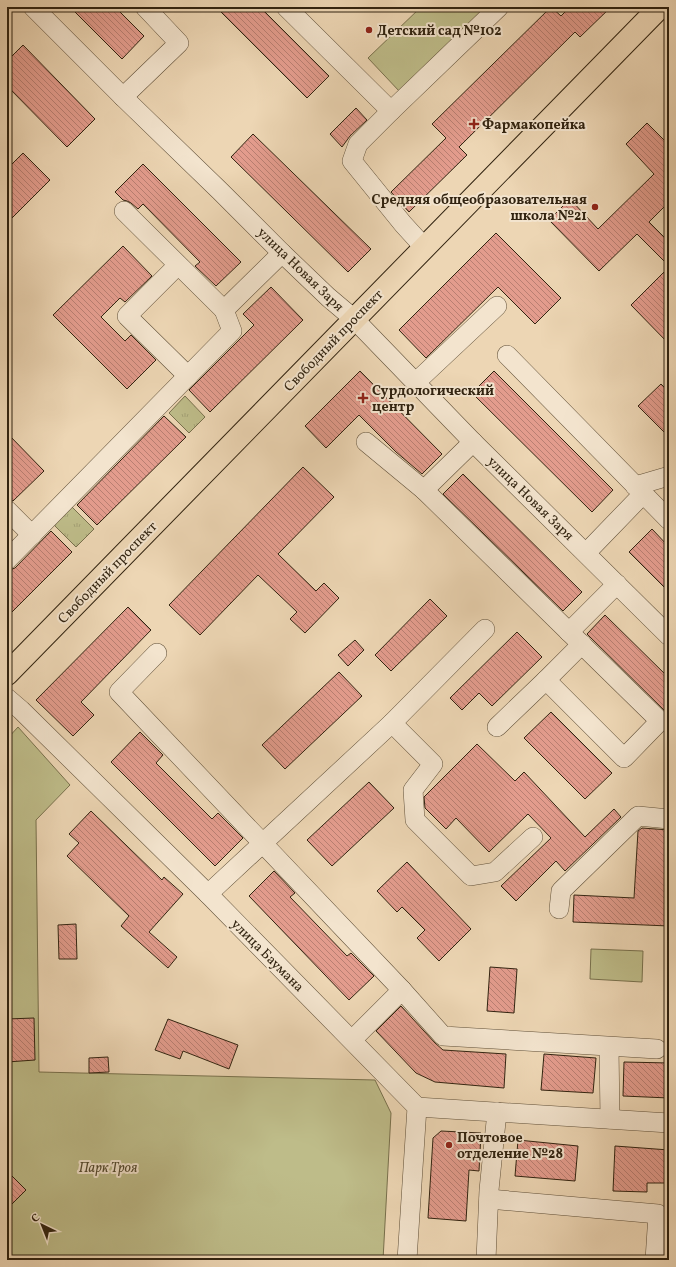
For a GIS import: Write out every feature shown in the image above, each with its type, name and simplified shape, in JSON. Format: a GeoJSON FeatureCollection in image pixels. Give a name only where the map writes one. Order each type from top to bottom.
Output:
{"type":"FeatureCollection","features":[{"type":"Feature","properties":{"kind":"main road","name":"Свободный проспект"},"geometry":{"type":"LineString","coordinates":[[7,674],[660,7]]}},
{"type":"Feature","properties":{"kind":"street","name":"улица Новая Заря"},"geometry":{"type":"LineString","coordinates":[[33,7],[282,253],[328,297],[354,319],[473,442],[669,636]]}},
{"type":"Feature","properties":{"kind":"street"},"geometry":{"type":"LineString","coordinates":[[123,97],[179,43],[145,7]]}},
{"type":"Feature","properties":{"kind":"street"},"geometry":{"type":"LineString","coordinates":[[286,7],[391,111]]}},
{"type":"Feature","properties":{"kind":"street"},"geometry":{"type":"LineString","coordinates":[[424,247],[403,224],[352,161],[358,144],[499,7]]}},
{"type":"Feature","properties":{"kind":"street"},"geometry":{"type":"LineString","coordinates":[[7,560],[232,331],[224,310],[124,211]]}},
{"type":"Feature","properties":{"kind":"street"},"geometry":{"type":"LineString","coordinates":[[224,310],[282,253]]}},
{"type":"Feature","properties":{"kind":"street"},"geometry":{"type":"LineString","coordinates":[[178,265],[127,316],[188,376]]}},
{"type":"Feature","properties":{"kind":"street"},"geometry":{"type":"LineString","coordinates":[[416,382],[497,306]]}},
{"type":"Feature","properties":{"kind":"street"},"geometry":{"type":"LineString","coordinates":[[507,355],[669,520]]}},
{"type":"Feature","properties":{"kind":"street"},"geometry":{"type":"LineString","coordinates":[[366,442],[424,490],[660,721],[624,758],[546,680]]}},
{"type":"Feature","properties":{"kind":"street"},"geometry":{"type":"LineString","coordinates":[[424,490],[473,442]]}},
{"type":"Feature","properties":{"kind":"street"},"geometry":{"type":"LineString","coordinates":[[586,553],[639,490],[669,476]]}},
{"type":"Feature","properties":{"kind":"street"},"geometry":{"type":"LineString","coordinates":[[7,510],[32,535]]}},
{"type":"Feature","properties":{"kind":"street"},"geometry":{"type":"LineString","coordinates":[[497,727],[546,680],[575,638],[617,584]]}},
{"type":"Feature","properties":{"kind":"street"},"geometry":{"type":"LineString","coordinates":[[208,894],[392,723],[485,629]]}},
{"type":"Feature","properties":{"kind":"street"},"geometry":{"type":"LineString","coordinates":[[157,653],[119,692],[444,1036],[657,1049]]}},
{"type":"Feature","properties":{"kind":"street","name":"улица Баумана"},"geometry":{"type":"LineString","coordinates":[[7,698],[208,894],[417,1108]]}},
{"type":"Feature","properties":{"kind":"street"},"geometry":{"type":"LineString","coordinates":[[392,723],[433,764],[413,790],[415,820],[471,876],[495,872],[533,837]]}},
{"type":"Feature","properties":{"kind":"street"},"geometry":{"type":"LineString","coordinates":[[559,909],[560,891],[638,816],[669,819]]}},
{"type":"Feature","properties":{"kind":"street"},"geometry":{"type":"LineString","coordinates":[[352,1040],[402,990]]}},
{"type":"Feature","properties":{"kind":"street"},"geometry":{"type":"LineString","coordinates":[[609,1047],[610,1119]]}},
{"type":"Feature","properties":{"kind":"street"},"geometry":{"type":"LineString","coordinates":[[407,1260],[417,1108],[669,1123]]}},
{"type":"Feature","properties":{"kind":"street"},"geometry":{"type":"LineString","coordinates":[[486,1260],[489,1199],[497,1112]]}},
{"type":"Feature","properties":{"kind":"street"},"geometry":{"type":"LineString","coordinates":[[489,1199],[658,1214],[656,1260]]}},
{"type":"Feature","properties":{"kind":"green space"},"geometry":{"type":"Polygon","coordinates":[[[421,7],[489,7],[400,92],[368,58],[421,7]]]}},
{"type":"Feature","properties":{"kind":"green space"},"geometry":{"type":"Polygon","coordinates":[[[185,396],[205,417],[189,433],[169,413],[185,396]]]}},
{"type":"Feature","properties":{"kind":"green space"},"geometry":{"type":"Polygon","coordinates":[[[72,507],[94,529],[76,547],[54,525],[72,507]]]}},
{"type":"Feature","properties":{"kind":"green space","name":"Парк Троя"},"geometry":{"type":"Polygon","coordinates":[[[18,727],[70,785],[36,820],[39,1072],[375,1080],[391,1113],[383,1260],[7,1260],[7,739],[18,727]]]}},
{"type":"Feature","properties":{"kind":"green space"},"geometry":{"type":"Polygon","coordinates":[[[591,949],[643,951],[642,982],[590,979],[591,949]]]}},
{"type":"Feature","properties":{"kind":"building"},"geometry":{"type":"Polygon","coordinates":[[[70,7],[115,7],[144,36],[122,59],[70,7]]]}},
{"type":"Feature","properties":{"kind":"building"},"geometry":{"type":"Polygon","coordinates":[[[216,7],[260,7],[329,76],[307,98],[216,7]]]}},
{"type":"Feature","properties":{"kind":"building"},"geometry":{"type":"Polygon","coordinates":[[[551,7],[561,16],[570,7],[611,7],[580,37],[575,32],[459,147],[467,155],[409,212],[391,192],[446,138],[432,124],[551,7]]]}},
{"type":"Feature","properties":{"kind":"building"},"geometry":{"type":"Polygon","coordinates":[[[23,45],[95,119],[67,147],[7,86],[7,61],[23,45]]]}},
{"type":"Feature","properties":{"kind":"building"},"geometry":{"type":"Polygon","coordinates":[[[356,108],[367,120],[350,136],[342,147],[330,134],[356,108]]]}},
{"type":"Feature","properties":{"kind":"building"},"geometry":{"type":"Polygon","coordinates":[[[647,123],[669,145],[669,202],[649,222],[669,242],[669,266],[637,234],[599,271],[549,220],[570,199],[598,229],[654,174],[626,144],[647,123]]]}},
{"type":"Feature","properties":{"kind":"building"},"geometry":{"type":"Polygon","coordinates":[[[253,134],[371,249],[348,272],[231,157],[253,134]]]}},
{"type":"Feature","properties":{"kind":"building"},"geometry":{"type":"Polygon","coordinates":[[[23,153],[50,180],[7,223],[7,169],[23,153]]]}},
{"type":"Feature","properties":{"kind":"building"},"geometry":{"type":"Polygon","coordinates":[[[143,164],[241,262],[216,286],[195,266],[200,262],[143,204],[138,209],[131,203],[123,200],[115,192],[143,164]]]}},
{"type":"Feature","properties":{"kind":"building"},"geometry":{"type":"Polygon","coordinates":[[[496,233],[561,298],[535,324],[498,287],[426,358],[399,330],[496,233]]]}},
{"type":"Feature","properties":{"kind":"building"},"geometry":{"type":"Polygon","coordinates":[[[123,246],[152,276],[125,302],[120,298],[101,317],[125,341],[131,335],[156,360],[127,389],[53,315],[123,246]]]}},
{"type":"Feature","properties":{"kind":"building"},"geometry":{"type":"Polygon","coordinates":[[[669,267],[669,344],[631,305],[669,267]]]}},
{"type":"Feature","properties":{"kind":"building"},"geometry":{"type":"Polygon","coordinates":[[[271,287],[303,320],[210,412],[189,390],[254,325],[243,314],[271,287]]]}},
{"type":"Feature","properties":{"kind":"building"},"geometry":{"type":"Polygon","coordinates":[[[360,371],[442,454],[422,474],[396,452],[359,415],[326,448],[305,426],[360,371]]]}},
{"type":"Feature","properties":{"kind":"building"},"geometry":{"type":"Polygon","coordinates":[[[494,371],[613,490],[592,512],[472,393],[494,371]]]}},
{"type":"Feature","properties":{"kind":"building"},"geometry":{"type":"Polygon","coordinates":[[[661,384],[669,392],[669,437],[638,406],[661,384]]]}},
{"type":"Feature","properties":{"kind":"building"},"geometry":{"type":"Polygon","coordinates":[[[164,416],[186,437],[97,525],[77,505],[164,416]]]}},
{"type":"Feature","properties":{"kind":"building"},"geometry":{"type":"Polygon","coordinates":[[[7,433],[44,471],[13,501],[7,499],[7,433]]]}},
{"type":"Feature","properties":{"kind":"building"},"geometry":{"type":"Polygon","coordinates":[[[303,467],[334,497],[278,554],[316,591],[324,583],[339,598],[305,633],[290,619],[297,612],[258,575],[200,635],[169,605],[303,467]]]}},
{"type":"Feature","properties":{"kind":"building"},"geometry":{"type":"Polygon","coordinates":[[[463,474],[582,592],[563,611],[443,494],[463,474]]]}},
{"type":"Feature","properties":{"kind":"building"},"geometry":{"type":"Polygon","coordinates":[[[652,529],[669,547],[669,592],[629,552],[652,529]]]}},
{"type":"Feature","properties":{"kind":"building"},"geometry":{"type":"Polygon","coordinates":[[[51,531],[72,552],[7,617],[7,571],[15,568],[51,531]]]}},
{"type":"Feature","properties":{"kind":"building"},"geometry":{"type":"Polygon","coordinates":[[[430,599],[447,616],[391,671],[375,655],[430,599]]]}},
{"type":"Feature","properties":{"kind":"building"},"geometry":{"type":"Polygon","coordinates":[[[128,607],[151,630],[81,702],[94,715],[73,736],[36,700],[128,607]]]}},
{"type":"Feature","properties":{"kind":"building"},"geometry":{"type":"Polygon","coordinates":[[[605,615],[669,678],[669,715],[587,634],[605,615]]]}},
{"type":"Feature","properties":{"kind":"building"},"geometry":{"type":"Polygon","coordinates":[[[517,632],[542,657],[492,706],[479,693],[462,710],[450,698],[517,632]]]}},
{"type":"Feature","properties":{"kind":"building"},"geometry":{"type":"Polygon","coordinates":[[[355,640],[364,650],[348,666],[338,655],[355,640]]]}},
{"type":"Feature","properties":{"kind":"building"},"geometry":{"type":"Polygon","coordinates":[[[339,672],[362,696],[285,769],[262,745],[339,672]]]}},
{"type":"Feature","properties":{"kind":"building"},"geometry":{"type":"Polygon","coordinates":[[[551,712],[612,773],[585,799],[524,738],[551,712]]]}},
{"type":"Feature","properties":{"kind":"building"},"geometry":{"type":"Polygon","coordinates":[[[140,732],[163,755],[156,763],[212,819],[218,813],[243,838],[215,866],[111,762],[140,732]]]}},
{"type":"Feature","properties":{"kind":"building"},"geometry":{"type":"Polygon","coordinates":[[[477,744],[515,781],[524,772],[585,837],[614,809],[621,817],[565,871],[556,861],[516,901],[501,886],[551,838],[528,814],[489,852],[456,818],[446,829],[425,808],[424,797],[477,744]]]}},
{"type":"Feature","properties":{"kind":"building"},"geometry":{"type":"Polygon","coordinates":[[[369,782],[394,808],[332,866],[307,840],[369,782]]]}},
{"type":"Feature","properties":{"kind":"building"},"geometry":{"type":"Polygon","coordinates":[[[91,811],[162,880],[164,877],[183,894],[149,932],[177,957],[168,968],[121,926],[129,916],[67,856],[79,843],[69,834],[91,811]]]}},
{"type":"Feature","properties":{"kind":"building"},"geometry":{"type":"Polygon","coordinates":[[[642,828],[669,830],[669,926],[573,922],[574,895],[634,898],[638,831],[642,828]]]}},
{"type":"Feature","properties":{"kind":"building"},"geometry":{"type":"Polygon","coordinates":[[[407,862],[471,929],[439,961],[417,938],[425,930],[402,907],[397,912],[377,891],[407,862]]]}},
{"type":"Feature","properties":{"kind":"building"},"geometry":{"type":"Polygon","coordinates":[[[274,871],[295,893],[290,897],[347,956],[351,953],[374,976],[349,1000],[249,896],[274,871]]]}},
{"type":"Feature","properties":{"kind":"building"},"geometry":{"type":"Polygon","coordinates":[[[76,924],[77,959],[59,959],[58,925],[76,924]]]}},
{"type":"Feature","properties":{"kind":"building"},"geometry":{"type":"Polygon","coordinates":[[[490,967],[517,969],[514,1013],[487,1011],[490,967]]]}},
{"type":"Feature","properties":{"kind":"building"},"geometry":{"type":"Polygon","coordinates":[[[401,1006],[443,1050],[506,1054],[504,1088],[435,1082],[416,1073],[376,1031],[401,1006]]]}},
{"type":"Feature","properties":{"kind":"building"},"geometry":{"type":"Polygon","coordinates":[[[34,1018],[35,1060],[7,1062],[7,1019],[34,1018]]]}},
{"type":"Feature","properties":{"kind":"building"},"geometry":{"type":"Polygon","coordinates":[[[168,1019],[238,1045],[229,1069],[183,1051],[180,1059],[155,1050],[168,1019]]]}},
{"type":"Feature","properties":{"kind":"building"},"geometry":{"type":"Polygon","coordinates":[[[544,1054],[596,1058],[593,1093],[541,1090],[544,1054]]]}},
{"type":"Feature","properties":{"kind":"building"},"geometry":{"type":"Polygon","coordinates":[[[108,1057],[109,1072],[89,1073],[89,1058],[108,1057]]]}},
{"type":"Feature","properties":{"kind":"building"},"geometry":{"type":"Polygon","coordinates":[[[624,1062],[669,1063],[669,1098],[623,1096],[624,1062]]]}},
{"type":"Feature","properties":{"kind":"building"},"geometry":{"type":"Polygon","coordinates":[[[441,1131],[481,1133],[479,1171],[469,1170],[466,1221],[428,1218],[433,1138],[441,1131]]]}},
{"type":"Feature","properties":{"kind":"building"},"geometry":{"type":"Polygon","coordinates":[[[518,1140],[578,1146],[575,1181],[515,1176],[518,1140]]]}},
{"type":"Feature","properties":{"kind":"building"},"geometry":{"type":"Polygon","coordinates":[[[615,1146],[669,1150],[669,1183],[647,1183],[647,1192],[613,1191],[615,1146]]]}},
{"type":"Feature","properties":{"kind":"building"},"geometry":{"type":"Polygon","coordinates":[[[7,1171],[26,1190],[7,1209],[7,1171]]]}},
{"type":"Feature","properties":{"kind":"place","name":"Детский сад №102"},"geometry":{"type":"Point","coordinates":[369,30]}},
{"type":"Feature","properties":{"kind":"place","name":"Фармакопейка"},"geometry":{"type":"Point","coordinates":[474,124]}},
{"type":"Feature","properties":{"kind":"place","name":"Средняя общеобразовательная школа №21"},"geometry":{"type":"Point","coordinates":[595,207]}},
{"type":"Feature","properties":{"kind":"place","name":"Сурдологический центр"},"geometry":{"type":"Point","coordinates":[363,398]}},
{"type":"Feature","properties":{"kind":"place","name":"Почтовое отделение №28"},"geometry":{"type":"Point","coordinates":[449,1145]}}]}
